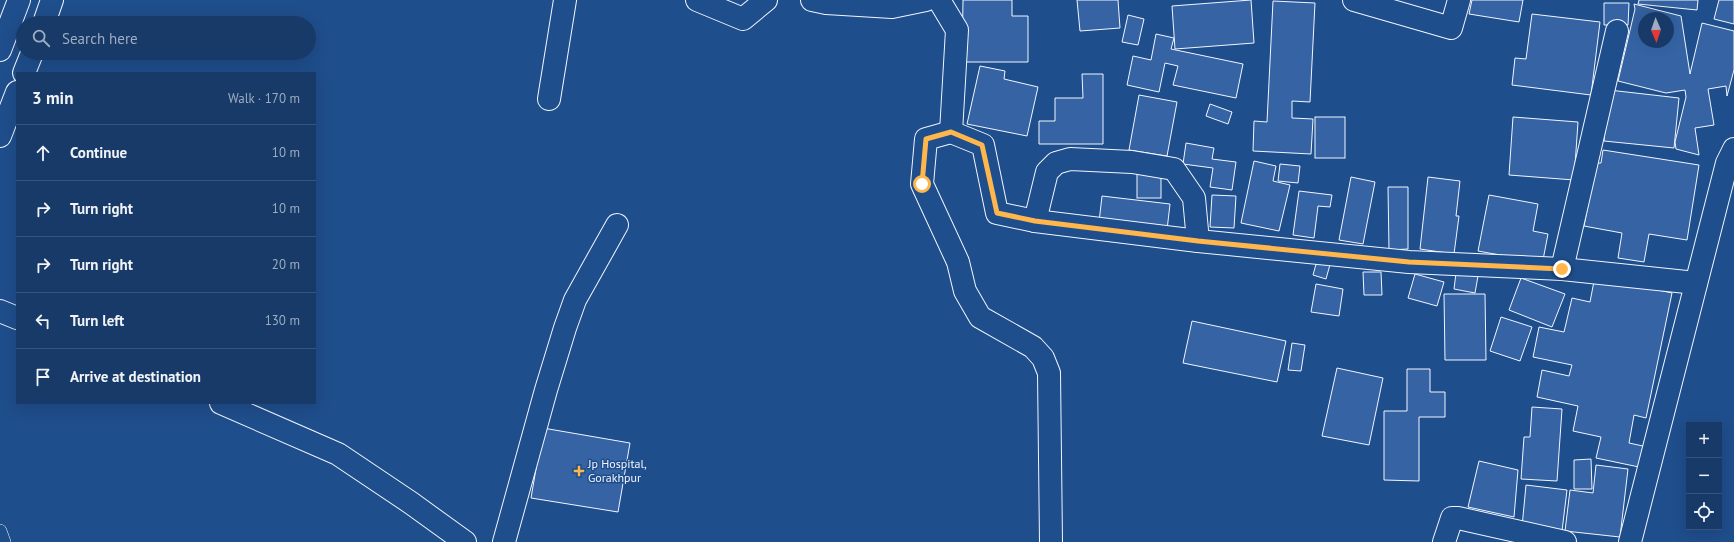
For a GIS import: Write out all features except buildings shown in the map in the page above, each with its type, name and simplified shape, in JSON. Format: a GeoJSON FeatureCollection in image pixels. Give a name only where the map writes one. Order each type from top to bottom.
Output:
{"type":"FeatureCollection","features":[{"type":"Feature","properties":{"kind":"street"},"geometry":{"type":"LineString","coordinates":[[0,50],[19,0]]}},
{"type":"Feature","properties":{"kind":"street"},"geometry":{"type":"LineString","coordinates":[[46,16],[52,0]]}},
{"type":"Feature","properties":{"kind":"street"},"geometry":{"type":"LineString","coordinates":[[549,99],[565,0]]}},
{"type":"Feature","properties":{"kind":"street"},"geometry":{"type":"LineString","coordinates":[[697,0],[743,19],[766,0]]}},
{"type":"Feature","properties":{"kind":"street"},"geometry":{"type":"LineString","coordinates":[[812,0],[826,3],[892,7],[926,0]]}},
{"type":"Feature","properties":{"kind":"street"},"geometry":{"type":"LineString","coordinates":[[939,0],[957,30],[951,132]]}},
{"type":"Feature","properties":{"kind":"street"},"geometry":{"type":"LineString","coordinates":[[1357,0],[1451,28],[1459,0]]}},
{"type":"Feature","properties":{"kind":"street"},"geometry":{"type":"LineString","coordinates":[[1562,269],[1617,31]]}},
{"type":"Feature","properties":{"kind":"street"},"geometry":{"type":"LineString","coordinates":[[24,72],[29,60]]}},
{"type":"Feature","properties":{"kind":"street"},"geometry":{"type":"LineString","coordinates":[[0,136],[16,95]]}},
{"type":"Feature","properties":{"kind":"street"},"geometry":{"type":"LineString","coordinates":[[1051,542],[1049,373],[1043,358],[1033,347],[980,317],[965,291],[958,262],[922,184],[926,139],[951,132],[982,145],[997,213],[1035,221],[1198,241],[1409,262],[1562,269],[1696,283]]}},
{"type":"Feature","properties":{"kind":"street"},"geometry":{"type":"LineString","coordinates":[[1630,542],[1727,163],[1734,149]]}},
{"type":"Feature","properties":{"kind":"street"},"geometry":{"type":"LineString","coordinates":[[1035,221],[1047,172],[1056,163],[1070,159],[1132,162],[1174,169],[1194,198],[1198,241]]}},
{"type":"Feature","properties":{"kind":"street"},"geometry":{"type":"LineString","coordinates":[[504,542],[546,390],[573,307],[617,225]]}},
{"type":"Feature","properties":{"kind":"street"},"geometry":{"type":"LineString","coordinates":[[0,311],[16,318]]}},
{"type":"Feature","properties":{"kind":"street"},"geometry":{"type":"LineString","coordinates":[[223,404],[338,454],[411,502],[465,542]]}},
{"type":"Feature","properties":{"kind":"street"},"geometry":{"type":"LineString","coordinates":[[1444,542],[1452,518],[1458,518],[1565,542]]}},
{"type":"Feature","properties":{"kind":"lane"},"geometry":{"type":"LineString","coordinates":[[0,531],[4,542]]}},
{"type":"Feature","properties":{"kind":"place","name":"Jp Hospital, Gorakhpur"},"geometry":{"type":"Point","coordinates":[579,471]}},
{"type":"Feature","properties":{"kind":"route"},"geometry":{"type":"LineString","coordinates":[[922,184],[926,139],[951,132],[982,145],[997,213],[1035,221],[1198,241],[1409,262],[1562,269]]}}]}
